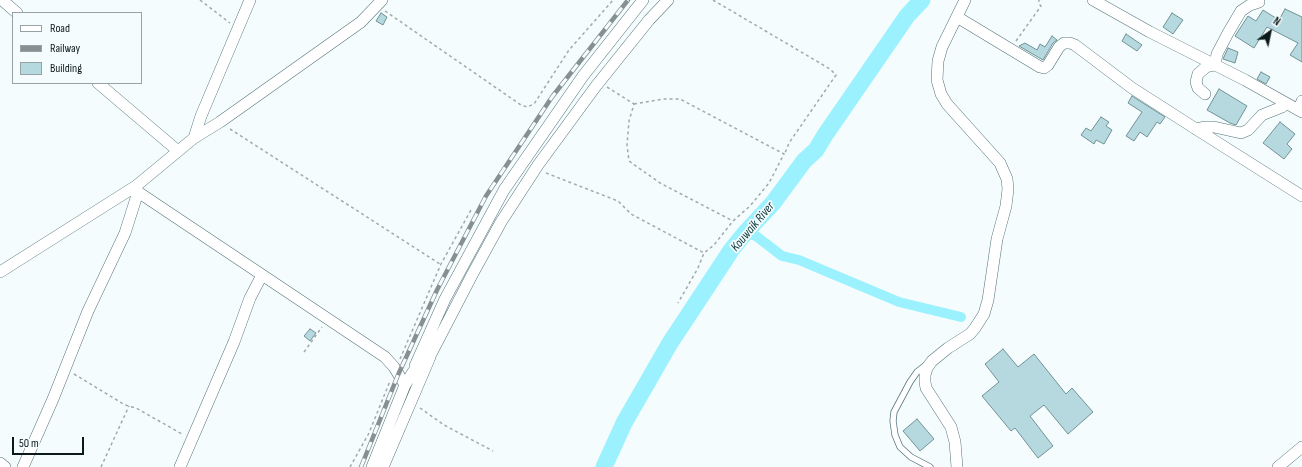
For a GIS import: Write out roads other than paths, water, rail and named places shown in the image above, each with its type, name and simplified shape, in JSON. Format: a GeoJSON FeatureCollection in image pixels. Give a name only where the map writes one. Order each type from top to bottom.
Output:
{"type":"FeatureCollection","features":[{"type":"Feature","properties":{"kind":"street"},"geometry":{"type":"LineString","coordinates":[[2,0],[16,12]]}},
{"type":"Feature","properties":{"kind":"street"},"geometry":{"type":"LineString","coordinates":[[194,138],[206,104],[250,0]]}},
{"type":"Feature","properties":{"kind":"street"},"geometry":{"type":"LineString","coordinates":[[372,467],[405,385],[413,372],[445,299],[504,190],[583,76],[643,0]]}},
{"type":"Feature","properties":{"kind":"street"},"geometry":{"type":"LineString","coordinates":[[383,467],[412,402],[431,354],[501,222],[535,169],[599,82],[649,20],[668,0]]}},
{"type":"Feature","properties":{"kind":"street"},"geometry":{"type":"LineString","coordinates":[[957,467],[955,442],[951,427],[948,420],[930,395],[925,382],[927,368],[932,361],[948,348],[970,334],[984,314],[988,300],[997,239],[1006,206],[1008,189],[1007,179],[1000,163],[947,104],[941,94],[937,80],[938,61],[942,47],[965,0]]}},
{"type":"Feature","properties":{"kind":"street"},"geometry":{"type":"LineString","coordinates":[[1093,0],[1150,32],[1245,80],[1286,103],[1301,108]]}},
{"type":"Feature","properties":{"kind":"street"},"geometry":{"type":"LineString","coordinates":[[1215,66],[1221,47],[1241,11],[1250,5],[1259,2]]}},
{"type":"Feature","properties":{"kind":"street"},"geometry":{"type":"LineString","coordinates":[[0,272],[137,189],[194,138],[223,120],[361,22],[380,3]]}},
{"type":"Feature","properties":{"kind":"street"},"geometry":{"type":"LineString","coordinates":[[957,17],[1044,68],[1048,65],[1059,47],[1064,43],[1070,43],[1132,88],[1302,196]]}},
{"type":"Feature","properties":{"kind":"street"},"geometry":{"type":"LineString","coordinates":[[1205,94],[1198,88],[1196,82],[1198,74],[1206,67],[1215,66]]}},
{"type":"Feature","properties":{"kind":"street"},"geometry":{"type":"LineString","coordinates":[[99,84],[178,151]]}},
{"type":"Feature","properties":{"kind":"street"},"geometry":{"type":"LineString","coordinates":[[1196,130],[1204,127],[1214,127],[1241,133],[1248,130],[1262,115],[1282,107],[1286,103]]}},
{"type":"Feature","properties":{"kind":"street"},"geometry":{"type":"LineString","coordinates":[[206,104],[206,111],[211,116],[223,120]]}},
{"type":"Feature","properties":{"kind":"street"},"geometry":{"type":"LineString","coordinates":[[137,189],[262,276],[385,357],[405,385]]}},
{"type":"Feature","properties":{"kind":"street"},"geometry":{"type":"LineString","coordinates":[[23,467],[88,311],[125,233],[137,189]]}},
{"type":"Feature","properties":{"kind":"street"},"geometry":{"type":"LineString","coordinates":[[180,467],[234,342],[250,298],[262,276]]}},
{"type":"Feature","properties":{"kind":"street"},"geometry":{"type":"LineString","coordinates":[[413,372],[431,354]]}},
{"type":"Feature","properties":{"kind":"street"},"geometry":{"type":"LineString","coordinates":[[1278,467],[1302,447]]}},
{"type":"Feature","properties":{"kind":"street"},"geometry":{"type":"LineString","coordinates":[[0,464],[5,467]]}},
{"type":"Feature","properties":{"kind":"lane"},"geometry":{"type":"LineString","coordinates":[[930,467],[911,457],[900,447],[895,435],[893,421],[894,412],[910,382],[917,372],[932,361]]}},
{"type":"Feature","properties":{"kind":"waterway","name":"Kouwaik River"},"geometry":{"type":"LineString","coordinates":[[604,467],[624,423],[670,343],[732,249],[773,203],[804,161],[816,150],[907,16],[922,0]]}},
{"type":"Feature","properties":{"kind":"waterway"},"geometry":{"type":"LineString","coordinates":[[745,233],[756,236],[782,256],[799,260],[899,302],[961,317]]}},
{"type":"Feature","properties":{"kind":"railway"},"geometry":{"type":"LineString","coordinates":[[361,467],[398,375],[437,290],[486,196],[552,97],[628,0]]}}]}
